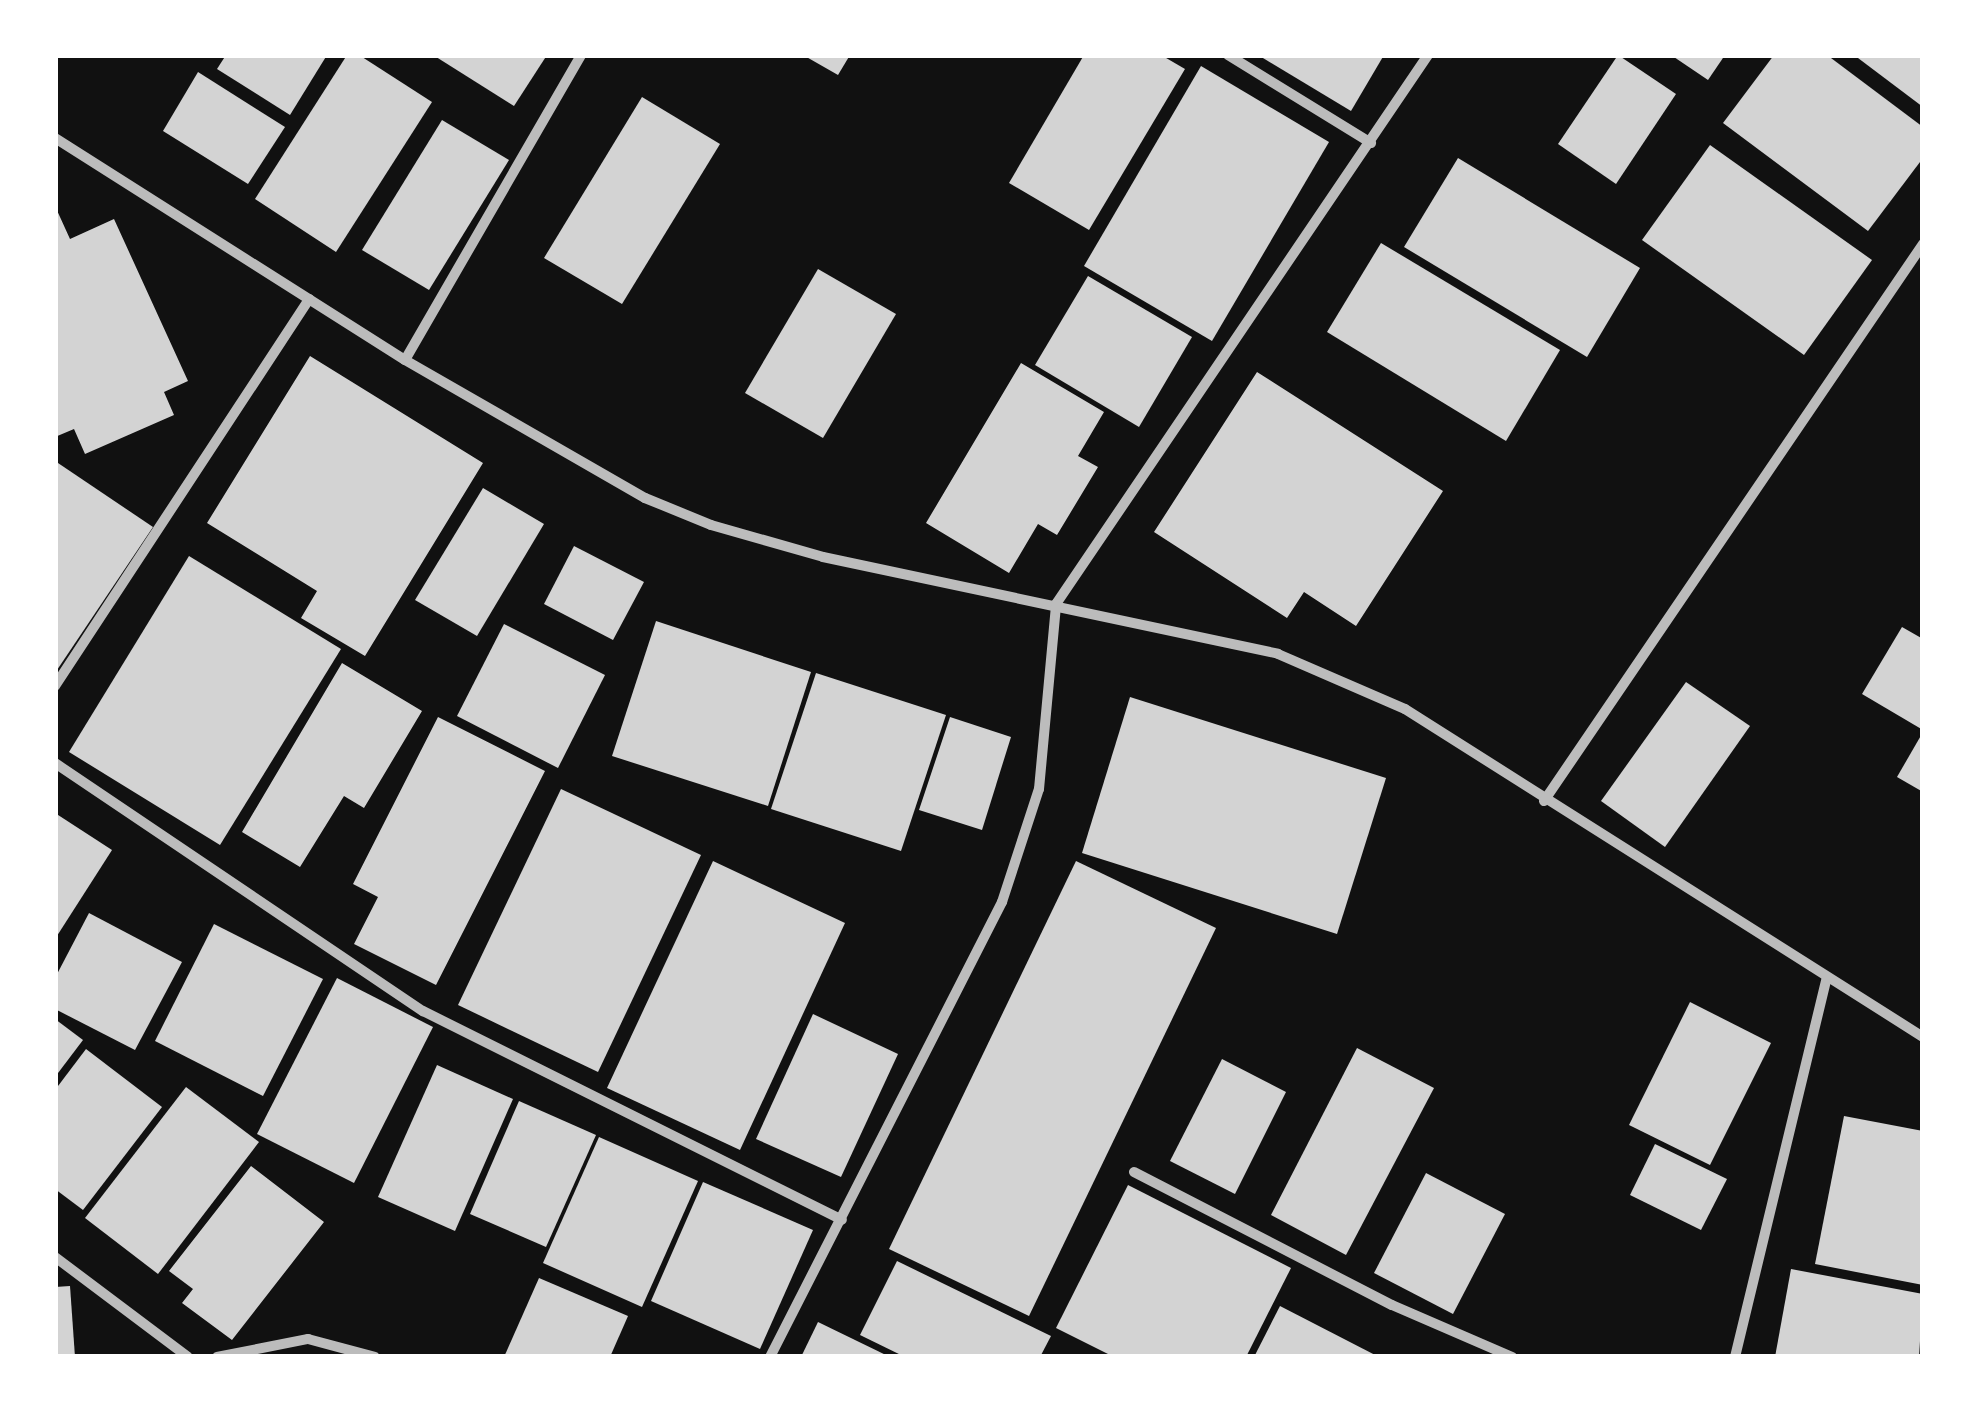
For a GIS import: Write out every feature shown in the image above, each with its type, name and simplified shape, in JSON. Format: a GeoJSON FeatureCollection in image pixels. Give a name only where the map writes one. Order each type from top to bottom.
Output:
{"type":"FeatureCollection","features":[{"type":"Feature","properties":{"kind":"street"},"geometry":{"type":"LineString","coordinates":[[406,360],[581,55]]}},
{"type":"Feature","properties":{"kind":"street"},"geometry":{"type":"LineString","coordinates":[[1228,55],[1371,143]]}},
{"type":"Feature","properties":{"kind":"street"},"geometry":{"type":"LineString","coordinates":[[770,1357],[1002,902],[1023,847],[1039,789],[1056,604],[1428,55]]}},
{"type":"Feature","properties":{"kind":"street"},"geometry":{"type":"LineString","coordinates":[[55,138],[406,360],[644,498],[710,526],[823,557],[1278,654],[1405,710],[1923,1038]]}},
{"type":"Feature","properties":{"kind":"street"},"geometry":{"type":"LineString","coordinates":[[1544,801],[1923,244]]}},
{"type":"Feature","properties":{"kind":"street"},"geometry":{"type":"LineString","coordinates":[[55,686],[309,299]]}},
{"type":"Feature","properties":{"kind":"street"},"geometry":{"type":"LineString","coordinates":[[55,764],[423,1011],[842,1220]]}},
{"type":"Feature","properties":{"kind":"street"},"geometry":{"type":"LineString","coordinates":[[1735,1357],[1827,978]]}},
{"type":"Feature","properties":{"kind":"street"},"geometry":{"type":"LineString","coordinates":[[1134,1172],[1392,1305],[1512,1357]]}},
{"type":"Feature","properties":{"kind":"street"},"geometry":{"type":"LineString","coordinates":[[55,1257],[188,1357]]}},
{"type":"Feature","properties":{"kind":"street"},"geometry":{"type":"LineString","coordinates":[[216,1357],[308,1339],[375,1357]]}},
{"type":"Feature","properties":{"kind":"building"},"geometry":{"type":"Polygon","coordinates":[[[226,55],[327,55],[290,115],[217,69],[226,55]]]}},
{"type":"Feature","properties":{"kind":"building"},"geometry":{"type":"Polygon","coordinates":[[[347,55],[359,55],[432,102],[336,252],[255,199],[347,55]]]}},
{"type":"Feature","properties":{"kind":"building"},"geometry":{"type":"Polygon","coordinates":[[[433,55],[547,55],[514,106],[433,55]]]}},
{"type":"Feature","properties":{"kind":"building"},"geometry":{"type":"Polygon","coordinates":[[[803,55],[850,55],[838,75],[803,55]]]}},
{"type":"Feature","properties":{"kind":"building"},"geometry":{"type":"Polygon","coordinates":[[[1084,55],[1161,55],[1185,69],[1089,230],[1009,183],[1084,55]]]}},
{"type":"Feature","properties":{"kind":"building"},"geometry":{"type":"Polygon","coordinates":[[[1258,55],[1384,55],[1351,111],[1258,55]]]}},
{"type":"Feature","properties":{"kind":"building"},"geometry":{"type":"Polygon","coordinates":[[[1618,55],[1676,94],[1616,184],[1558,144],[1618,55]]]}},
{"type":"Feature","properties":{"kind":"building"},"geometry":{"type":"Polygon","coordinates":[[[1671,55],[1725,55],[1708,80],[1671,55]]]}},
{"type":"Feature","properties":{"kind":"building"},"geometry":{"type":"Polygon","coordinates":[[[1774,55],[1827,55],[1923,127],[1923,158],[1868,231],[1723,123],[1774,55]]]}},
{"type":"Feature","properties":{"kind":"building"},"geometry":{"type":"Polygon","coordinates":[[[1854,55],[1923,55],[1923,107],[1854,55]]]}},
{"type":"Feature","properties":{"kind":"building"},"geometry":{"type":"Polygon","coordinates":[[[1201,66],[1329,142],[1212,341],[1084,266],[1201,66]]]}},
{"type":"Feature","properties":{"kind":"building"},"geometry":{"type":"Polygon","coordinates":[[[198,72],[285,127],[248,184],[163,131],[198,72]]]}},
{"type":"Feature","properties":{"kind":"building"},"geometry":{"type":"Polygon","coordinates":[[[642,97],[720,144],[622,304],[544,258],[642,97]]]}},
{"type":"Feature","properties":{"kind":"building"},"geometry":{"type":"Polygon","coordinates":[[[442,120],[509,160],[429,290],[362,250],[442,120]]]}},
{"type":"Feature","properties":{"kind":"building"},"geometry":{"type":"Polygon","coordinates":[[[1710,145],[1872,260],[1804,355],[1642,240],[1710,145]]]}},
{"type":"Feature","properties":{"kind":"building"},"geometry":{"type":"Polygon","coordinates":[[[1458,158],[1640,268],[1587,357],[1404,247],[1458,158]]]}},
{"type":"Feature","properties":{"kind":"building"},"geometry":{"type":"Polygon","coordinates":[[[55,206],[70,239],[114,219],[188,381],[164,392],[174,415],[85,454],[74,429],[55,437],[55,206]]]}},
{"type":"Feature","properties":{"kind":"building"},"geometry":{"type":"Polygon","coordinates":[[[1381,243],[1560,350],[1506,441],[1327,332],[1381,243]]]}},
{"type":"Feature","properties":{"kind":"building"},"geometry":{"type":"Polygon","coordinates":[[[818,269],[896,314],[823,438],[745,393],[818,269]]]}},
{"type":"Feature","properties":{"kind":"building"},"geometry":{"type":"Polygon","coordinates":[[[1088,276],[1192,337],[1139,427],[1035,365],[1088,276]]]}},
{"type":"Feature","properties":{"kind":"building"},"geometry":{"type":"Polygon","coordinates":[[[310,356],[483,463],[365,656],[301,618],[317,591],[207,523],[310,356]]]}},
{"type":"Feature","properties":{"kind":"building"},"geometry":{"type":"Polygon","coordinates":[[[1021,363],[1104,412],[1078,456],[1098,467],[1057,535],[1038,524],[1009,573],[926,523],[1021,363]]]}},
{"type":"Feature","properties":{"kind":"building"},"geometry":{"type":"Polygon","coordinates":[[[1257,372],[1443,491],[1356,626],[1304,592],[1287,618],[1154,532],[1257,372]]]}},
{"type":"Feature","properties":{"kind":"building"},"geometry":{"type":"Polygon","coordinates":[[[55,461],[153,527],[55,673],[55,461]]]}},
{"type":"Feature","properties":{"kind":"building"},"geometry":{"type":"Polygon","coordinates":[[[483,488],[544,524],[477,636],[415,600],[483,488]]]}},
{"type":"Feature","properties":{"kind":"building"},"geometry":{"type":"Polygon","coordinates":[[[574,546],[644,582],[613,640],[544,604],[574,546]]]}},
{"type":"Feature","properties":{"kind":"building"},"geometry":{"type":"Polygon","coordinates":[[[189,556],[341,649],[220,845],[69,752],[189,556]]]}},
{"type":"Feature","properties":{"kind":"building"},"geometry":{"type":"Polygon","coordinates":[[[656,621],[811,672],[768,806],[612,756],[656,621]]]}},
{"type":"Feature","properties":{"kind":"building"},"geometry":{"type":"Polygon","coordinates":[[[504,624],[605,675],[558,768],[457,716],[504,624]]]}},
{"type":"Feature","properties":{"kind":"building"},"geometry":{"type":"Polygon","coordinates":[[[1902,627],[1923,639],[1923,730],[1862,694],[1902,627]]]}},
{"type":"Feature","properties":{"kind":"building"},"geometry":{"type":"Polygon","coordinates":[[[342,663],[422,711],[364,808],[344,796],[300,867],[242,832],[342,663]]]}},
{"type":"Feature","properties":{"kind":"building"},"geometry":{"type":"Polygon","coordinates":[[[816,673],[946,715],[901,851],[771,809],[816,673]]]}},
{"type":"Feature","properties":{"kind":"building"},"geometry":{"type":"Polygon","coordinates":[[[1686,682],[1750,726],[1665,847],[1601,801],[1686,682]]]}},
{"type":"Feature","properties":{"kind":"building"},"geometry":{"type":"Polygon","coordinates":[[[1130,697],[1386,778],[1337,934],[1082,853],[1130,697]]]}},
{"type":"Feature","properties":{"kind":"building"},"geometry":{"type":"Polygon","coordinates":[[[438,717],[545,771],[436,985],[354,944],[378,897],[353,884],[438,717]]]}},
{"type":"Feature","properties":{"kind":"building"},"geometry":{"type":"Polygon","coordinates":[[[950,717],[1011,737],[982,830],[919,810],[950,717]]]}},
{"type":"Feature","properties":{"kind":"building"},"geometry":{"type":"Polygon","coordinates":[[[1923,732],[1923,792],[1897,777],[1923,732]]]}},
{"type":"Feature","properties":{"kind":"building"},"geometry":{"type":"Polygon","coordinates":[[[561,789],[701,855],[598,1072],[458,1005],[561,789]]]}},
{"type":"Feature","properties":{"kind":"building"},"geometry":{"type":"Polygon","coordinates":[[[55,813],[112,850],[55,939],[55,813]]]}},
{"type":"Feature","properties":{"kind":"building"},"geometry":{"type":"Polygon","coordinates":[[[713,861],[845,923],[740,1150],[607,1088],[713,861]]]}},
{"type":"Feature","properties":{"kind":"building"},"geometry":{"type":"Polygon","coordinates":[[[1076,861],[1216,928],[1029,1316],[889,1249],[1076,861]]]}},
{"type":"Feature","properties":{"kind":"building"},"geometry":{"type":"Polygon","coordinates":[[[89,913],[182,962],[135,1050],[55,1009],[55,978],[89,913]]]}},
{"type":"Feature","properties":{"kind":"building"},"geometry":{"type":"Polygon","coordinates":[[[214,924],[323,979],[263,1096],[155,1041],[214,924]]]}},
{"type":"Feature","properties":{"kind":"building"},"geometry":{"type":"Polygon","coordinates":[[[337,978],[433,1027],[354,1183],[257,1134],[337,978]]]}},
{"type":"Feature","properties":{"kind":"building"},"geometry":{"type":"Polygon","coordinates":[[[1690,1002],[1771,1043],[1710,1165],[1629,1125],[1690,1002]]]}},
{"type":"Feature","properties":{"kind":"building"},"geometry":{"type":"Polygon","coordinates":[[[813,1014],[898,1054],[841,1177],[756,1139],[813,1014]]]}},
{"type":"Feature","properties":{"kind":"building"},"geometry":{"type":"Polygon","coordinates":[[[55,1019],[83,1040],[55,1077],[55,1019]]]}},
{"type":"Feature","properties":{"kind":"building"},"geometry":{"type":"Polygon","coordinates":[[[1357,1048],[1434,1088],[1346,1255],[1271,1215],[1357,1048]]]}},
{"type":"Feature","properties":{"kind":"building"},"geometry":{"type":"Polygon","coordinates":[[[86,1049],[162,1107],[83,1210],[55,1189],[55,1090],[86,1049]]]}},
{"type":"Feature","properties":{"kind":"building"},"geometry":{"type":"Polygon","coordinates":[[[1222,1059],[1286,1092],[1235,1194],[1170,1161],[1222,1059]]]}},
{"type":"Feature","properties":{"kind":"building"},"geometry":{"type":"Polygon","coordinates":[[[437,1065],[513,1099],[455,1231],[378,1197],[437,1065]]]}},
{"type":"Feature","properties":{"kind":"building"},"geometry":{"type":"Polygon","coordinates":[[[186,1087],[259,1142],[158,1274],[85,1218],[186,1087]]]}},
{"type":"Feature","properties":{"kind":"building"},"geometry":{"type":"Polygon","coordinates":[[[519,1101],[596,1135],[546,1247],[470,1214],[519,1101]]]}},
{"type":"Feature","properties":{"kind":"building"},"geometry":{"type":"Polygon","coordinates":[[[1844,1116],[1923,1131],[1923,1285],[1815,1264],[1844,1116]]]}},
{"type":"Feature","properties":{"kind":"building"},"geometry":{"type":"Polygon","coordinates":[[[599,1137],[698,1181],[642,1307],[543,1263],[599,1137]]]}},
{"type":"Feature","properties":{"kind":"building"},"geometry":{"type":"Polygon","coordinates":[[[1655,1144],[1727,1179],[1701,1230],[1630,1195],[1655,1144]]]}},
{"type":"Feature","properties":{"kind":"building"},"geometry":{"type":"Polygon","coordinates":[[[251,1166],[324,1222],[232,1340],[182,1303],[193,1289],[169,1271],[251,1166]]]}},
{"type":"Feature","properties":{"kind":"building"},"geometry":{"type":"Polygon","coordinates":[[[1426,1173],[1505,1214],[1453,1314],[1374,1273],[1426,1173]]]}},
{"type":"Feature","properties":{"kind":"building"},"geometry":{"type":"Polygon","coordinates":[[[703,1182],[813,1230],[760,1349],[651,1301],[703,1182]]]}},
{"type":"Feature","properties":{"kind":"building"},"geometry":{"type":"Polygon","coordinates":[[[1128,1185],[1291,1268],[1246,1357],[1114,1357],[1056,1328],[1128,1185]]]}},
{"type":"Feature","properties":{"kind":"building"},"geometry":{"type":"Polygon","coordinates":[[[897,1261],[1051,1336],[1040,1357],[905,1357],[860,1335],[897,1261]]]}},
{"type":"Feature","properties":{"kind":"building"},"geometry":{"type":"Polygon","coordinates":[[[1791,1269],[1923,1294],[1919,1357],[1775,1357],[1791,1269]]]}},
{"type":"Feature","properties":{"kind":"building"},"geometry":{"type":"Polygon","coordinates":[[[539,1278],[628,1316],[610,1357],[504,1357],[539,1278]]]}},
{"type":"Feature","properties":{"kind":"building"},"geometry":{"type":"Polygon","coordinates":[[[70,1286],[75,1357],[55,1357],[55,1287],[70,1286]]]}},
{"type":"Feature","properties":{"kind":"building"},"geometry":{"type":"Polygon","coordinates":[[[1280,1306],[1379,1357],[1254,1357],[1280,1306]]]}},
{"type":"Feature","properties":{"kind":"building"},"geometry":{"type":"Polygon","coordinates":[[[818,1322],[890,1357],[801,1357],[818,1322]]]}}]}
